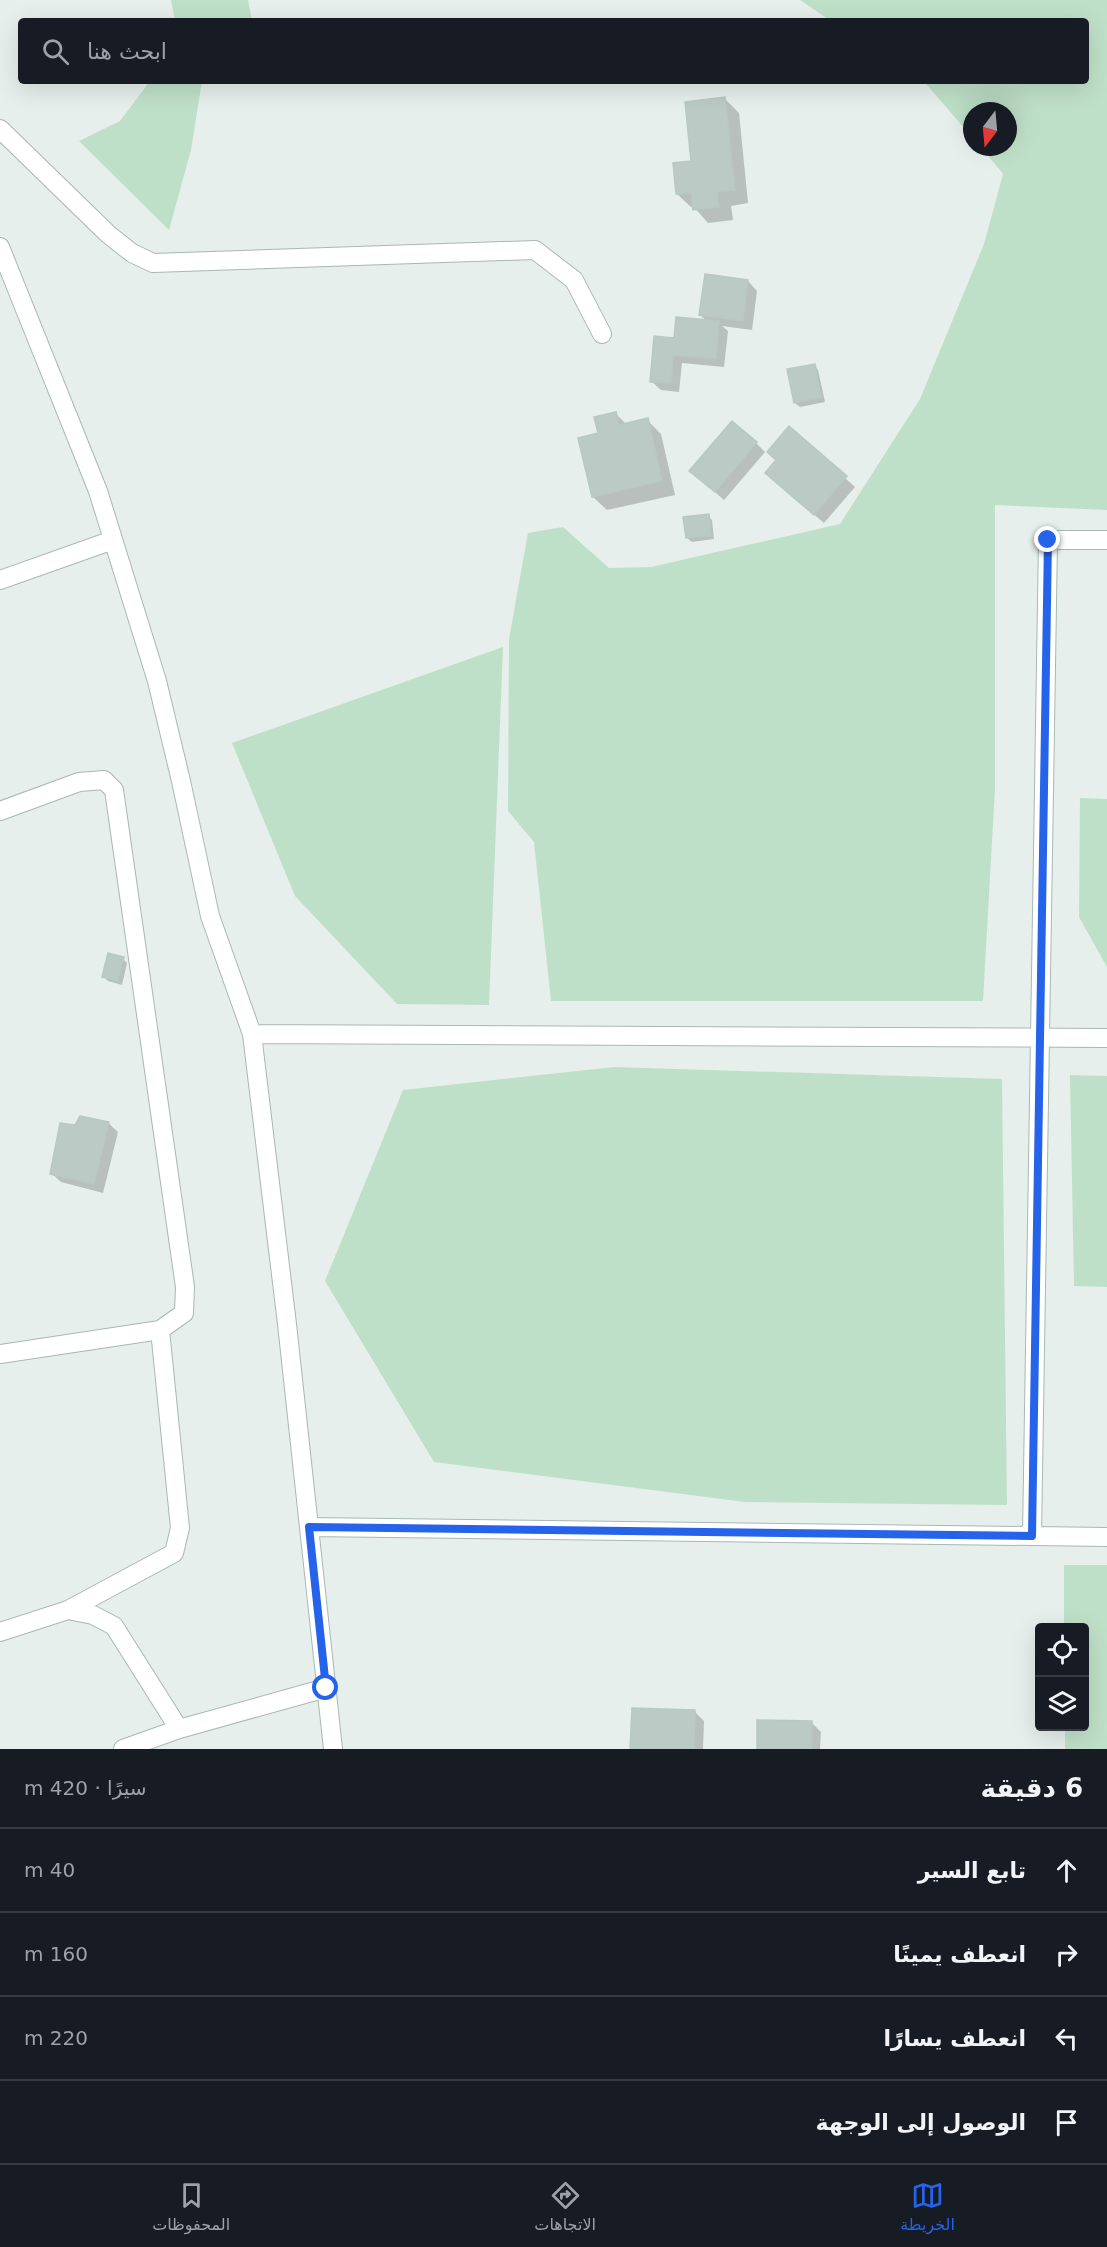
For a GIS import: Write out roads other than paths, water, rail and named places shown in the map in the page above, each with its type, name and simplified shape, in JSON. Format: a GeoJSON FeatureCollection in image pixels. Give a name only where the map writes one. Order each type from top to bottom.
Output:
{"type":"FeatureCollection","features":[{"type":"Feature","properties":{"kind":"street"},"geometry":{"type":"LineString","coordinates":[[0,129],[108,234],[132,253],[153,263],[535,250],[574,280],[602,334]]}},
{"type":"Feature","properties":{"kind":"street"},"geometry":{"type":"LineString","coordinates":[[0,248],[98,491],[157,681],[210,916],[252,1034],[333,1749]]}},
{"type":"Feature","properties":{"kind":"street"},"geometry":{"type":"LineString","coordinates":[[0,580],[113,540]]}},
{"type":"Feature","properties":{"kind":"street"},"geometry":{"type":"LineString","coordinates":[[1032,1536],[1048,540],[1107,540]]}},
{"type":"Feature","properties":{"kind":"street"},"geometry":{"type":"LineString","coordinates":[[0,811],[79,782],[104,780],[114,790],[185,1287],[184,1313],[160,1330],[0,1353]]}},
{"type":"Feature","properties":{"kind":"street"},"geometry":{"type":"LineString","coordinates":[[252,1034],[1107,1038]]}},
{"type":"Feature","properties":{"kind":"street"},"geometry":{"type":"LineString","coordinates":[[0,1632],[68,1610],[174,1553],[180,1528],[160,1330]]}},
{"type":"Feature","properties":{"kind":"street"},"geometry":{"type":"LineString","coordinates":[[309,1527],[1107,1537]]}},
{"type":"Feature","properties":{"kind":"street"},"geometry":{"type":"LineString","coordinates":[[68,1610],[93,1616],[114,1626],[179,1729]]}},
{"type":"Feature","properties":{"kind":"street"},"geometry":{"type":"LineString","coordinates":[[123,1749],[179,1729],[326,1688]]}}]}
